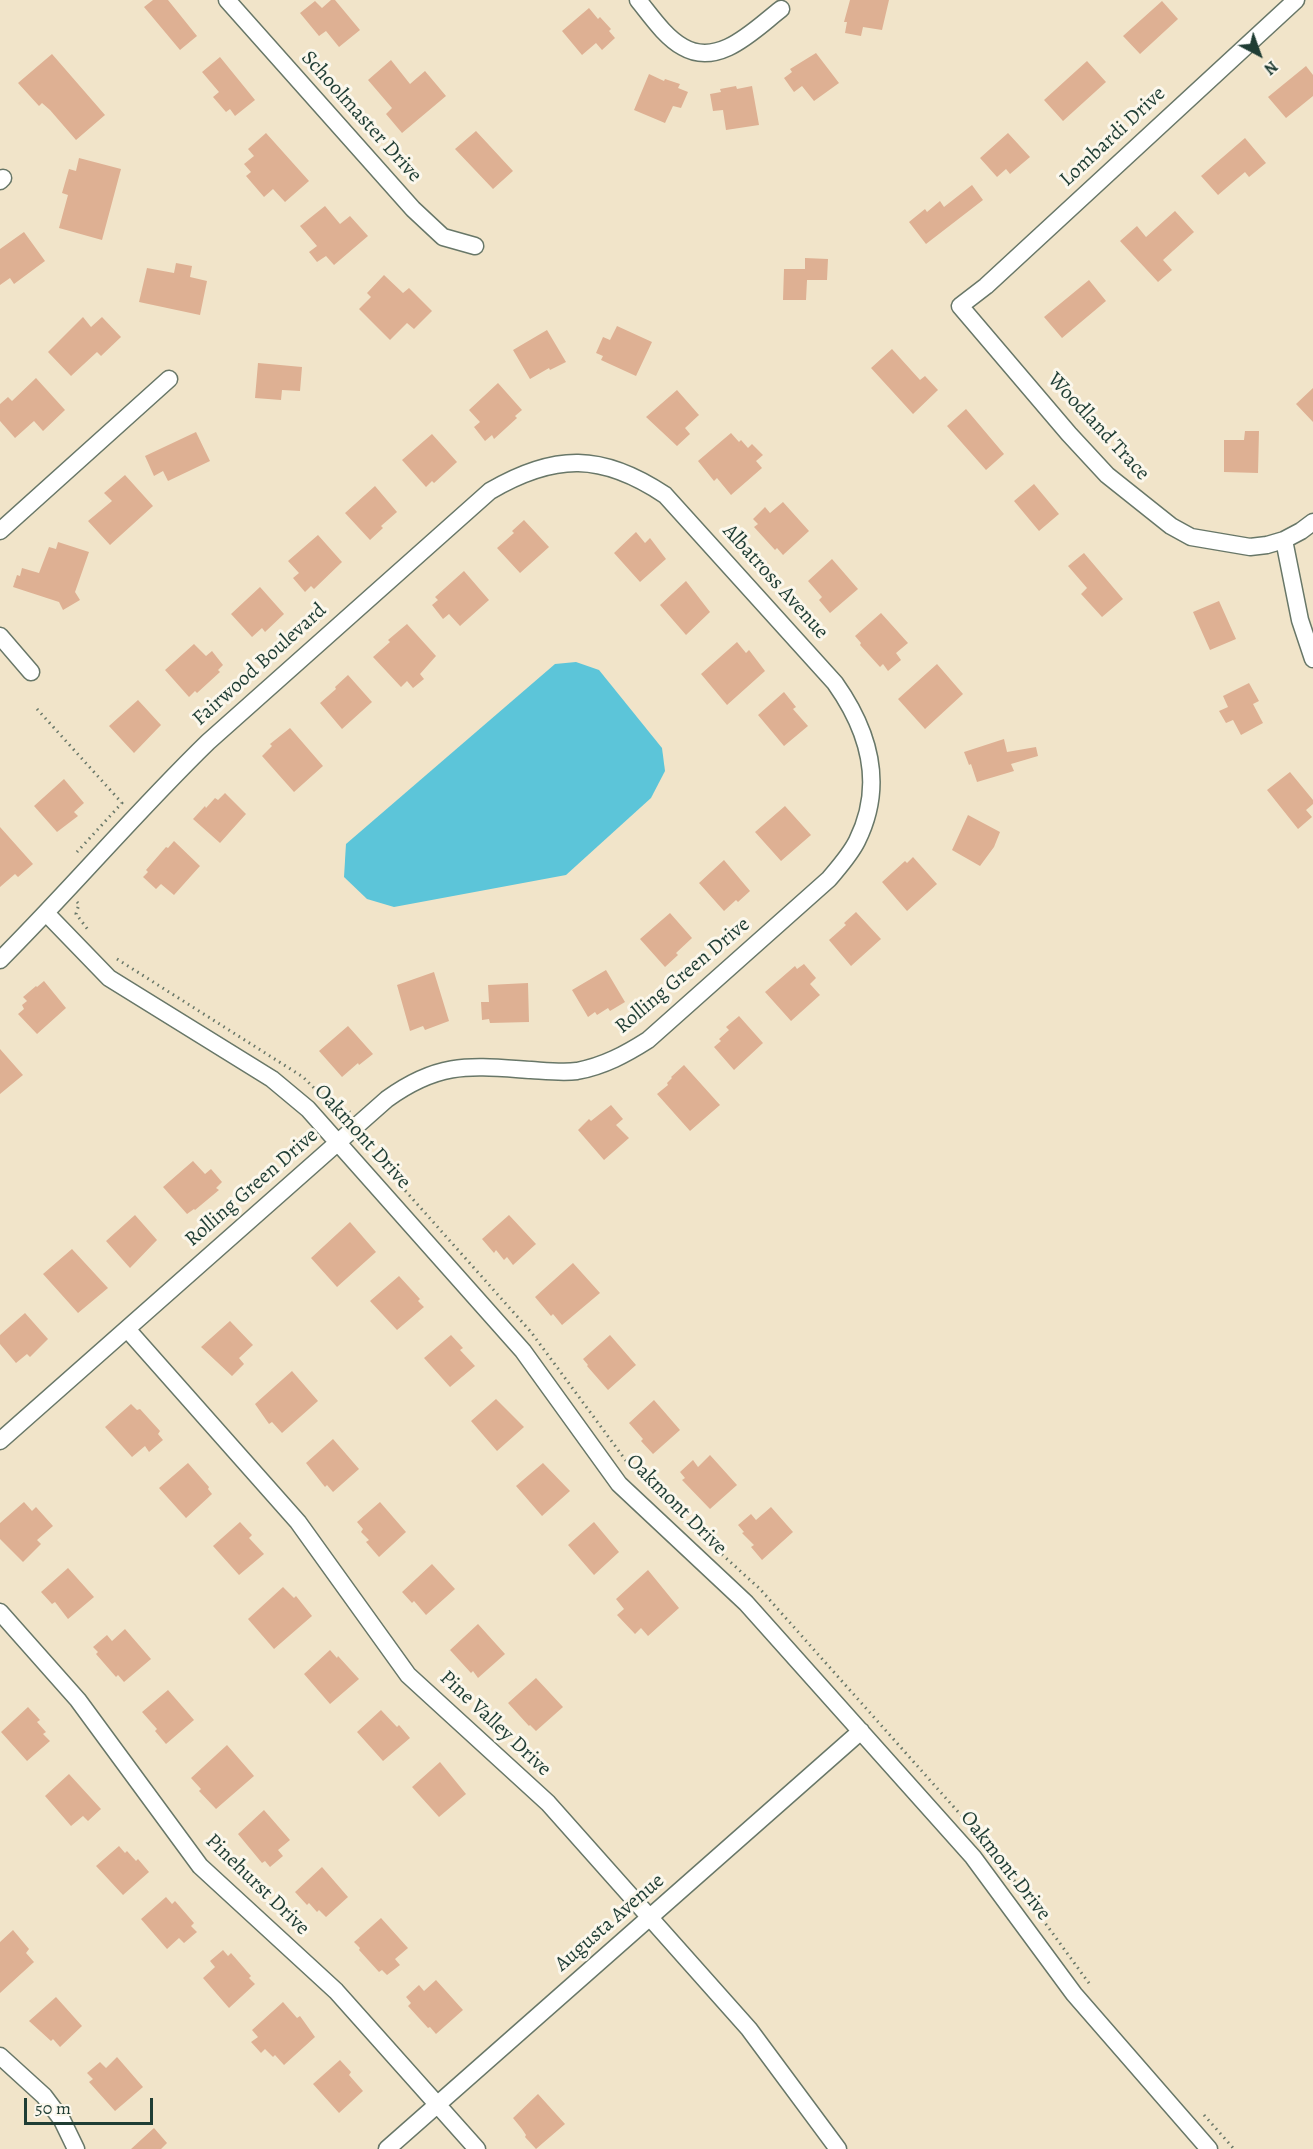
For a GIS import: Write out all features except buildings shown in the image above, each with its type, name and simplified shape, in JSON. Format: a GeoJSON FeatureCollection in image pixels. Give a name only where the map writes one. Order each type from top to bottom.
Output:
{"type":"FeatureCollection","features":[{"type":"Feature","properties":{"kind":"street","name":"Schoolmaster Drive"},"geometry":{"type":"LineString","coordinates":[[227,0],[413,209],[443,237],[475,246]]}},
{"type":"Feature","properties":{"kind":"street"},"geometry":{"type":"LineString","coordinates":[[638,0],[667,33],[684,48],[702,53],[718,52],[731,47],[782,9]]}},
{"type":"Feature","properties":{"kind":"street","name":"Lombardi Drive"},"geometry":{"type":"LineString","coordinates":[[960,306],[994,278],[1296,0]]}},
{"type":"Feature","properties":{"kind":"street","name":"Woodland Trace"},"geometry":{"type":"LineString","coordinates":[[960,306],[1107,476],[1171,526],[1191,537],[1251,547],[1284,540],[1313,522]]}},
{"type":"Feature","properties":{"kind":"street"},"geometry":{"type":"LineString","coordinates":[[0,531],[169,379]]}},
{"type":"Feature","properties":{"kind":"street","name":"Albatross Avenue"},"geometry":{"type":"LineString","coordinates":[[589,462],[648,483],[665,495],[827,675],[849,703],[867,742],[871,781]]}},
{"type":"Feature","properties":{"kind":"street","name":"Fairwood Boulevard"},"geometry":{"type":"LineString","coordinates":[[0,960],[47,914],[177,771],[490,491],[532,470],[560,464],[589,462]]}},
{"type":"Feature","properties":{"kind":"street"},"geometry":{"type":"LineString","coordinates":[[1284,540],[1300,620],[1313,659]]}},
{"type":"Feature","properties":{"kind":"street"},"geometry":{"type":"LineString","coordinates":[[0,636],[31,672]]}},
{"type":"Feature","properties":{"kind":"street","name":"Rolling Green Drive"},"geometry":{"type":"LineString","coordinates":[[0,1441],[387,1099],[408,1084],[457,1067],[576,1071],[603,1064],[648,1040],[829,879],[857,843],[869,804],[871,781]]}},
{"type":"Feature","properties":{"kind":"street","name":"Oakmont Drive"},"geometry":{"type":"LineString","coordinates":[[47,914],[109,978],[272,1079],[309,1109],[523,1351],[619,1484],[746,1603],[973,1857],[1095,2020],[1209,2149]]}},
{"type":"Feature","properties":{"kind":"street","name":"Pine Valley Drive"},"geometry":{"type":"LineString","coordinates":[[127,1329],[298,1522],[408,1675],[548,1803],[749,2029],[838,2149]]}},
{"type":"Feature","properties":{"kind":"street","name":"Pinehurst Drive"},"geometry":{"type":"LineString","coordinates":[[0,1612],[78,1700],[200,1866],[336,1991],[477,2149]]}},
{"type":"Feature","properties":{"kind":"street","name":"Augusta Avenue"},"geometry":{"type":"LineString","coordinates":[[387,2149],[861,1731]]}},
{"type":"Feature","properties":{"kind":"street"},"geometry":{"type":"LineString","coordinates":[[0,2056],[44,2096],[62,2120],[76,2149]]}},
{"type":"Feature","properties":{"kind":"path"},"geometry":{"type":"LineString","coordinates":[[37,709],[122,803],[75,854]]}},
{"type":"Feature","properties":{"kind":"path"},"geometry":{"type":"LineString","coordinates":[[74,900],[79,904],[76,914],[95,937]]}},
{"type":"Feature","properties":{"kind":"path"},"geometry":{"type":"LineString","coordinates":[[110,954],[128,968],[303,1077],[337,1111],[347,1108],[352,1114]]}},
{"type":"Feature","properties":{"kind":"water"},"geometry":{"type":"Polygon","coordinates":[[[576,662],[599,670],[662,748],[665,771],[651,798],[566,875],[394,907],[367,899],[344,877],[346,844],[555,664],[576,662]]]}}]}
